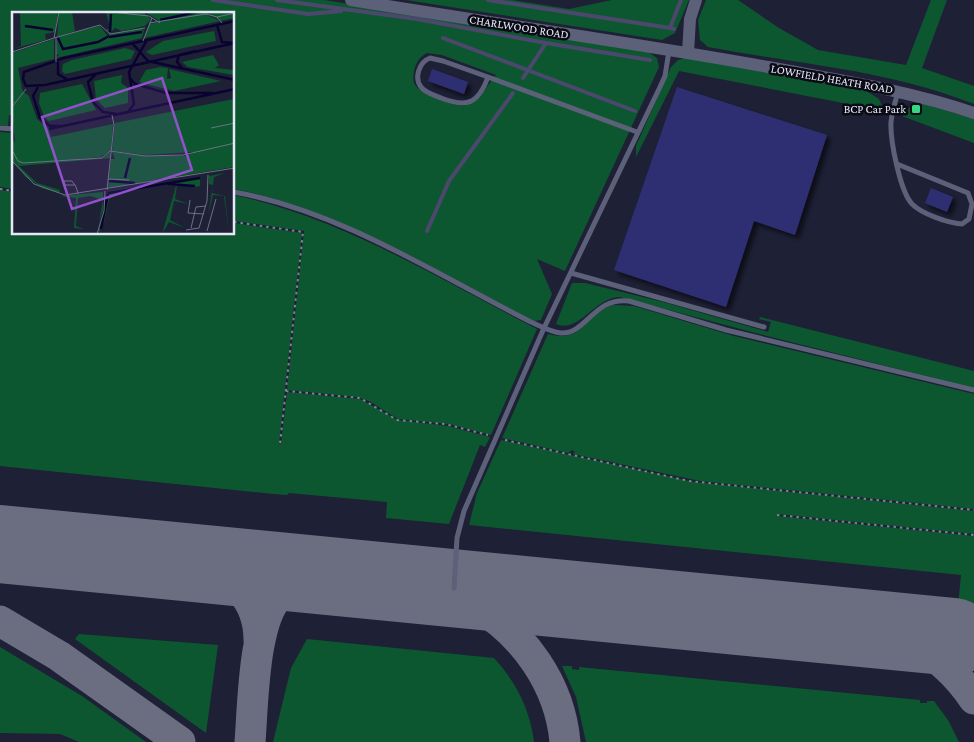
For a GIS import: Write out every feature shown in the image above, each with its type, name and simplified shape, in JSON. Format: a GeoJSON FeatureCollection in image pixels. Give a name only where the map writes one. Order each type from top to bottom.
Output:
{"type":"FeatureCollection","features":[{"type":"Feature","properties":{"kind":"street","name":"CHARLWOOD ROAD"},"geometry":{"type":"LineString","coordinates":[[351,0],[688,53]]}},
{"type":"Feature","properties":{"kind":"street"},"geometry":{"type":"LineString","coordinates":[[688,53],[690,19],[696,0]]}},
{"type":"Feature","properties":{"kind":"street","name":"LOWFIELD HEATH ROAD"},"geometry":{"type":"LineString","coordinates":[[688,53],[898,91],[974,114]]}},
{"type":"Feature","properties":{"kind":"lane"},"geometry":{"type":"LineString","coordinates":[[454,588],[459,526],[544,328],[663,81],[670,50]]}},
{"type":"Feature","properties":{"kind":"lane"},"geometry":{"type":"LineString","coordinates":[[488,77],[474,100],[461,104],[424,90],[419,85],[418,77],[422,62],[432,58],[488,77],[637,132]]}},
{"type":"Feature","properties":{"kind":"lane"},"geometry":{"type":"LineString","coordinates":[[898,91],[891,122],[898,164],[904,190],[913,205],[955,223],[962,224],[969,219],[972,204],[968,193],[898,164]]}},
{"type":"Feature","properties":{"kind":"lane"},"geometry":{"type":"LineString","coordinates":[[235,192],[275,201],[339,225],[544,328],[558,332],[570,332],[605,305],[617,301],[629,302],[726,330],[974,390]]}},
{"type":"Feature","properties":{"kind":"lane"},"geometry":{"type":"LineString","coordinates":[[571,272],[764,327]]}},
{"type":"Feature","properties":{"kind":"path"},"geometry":{"type":"LineString","coordinates":[[235,222],[303,232],[280,444]]}},
{"type":"Feature","properties":{"kind":"path"},"geometry":{"type":"LineString","coordinates":[[286,391],[360,398],[397,420],[445,424],[496,438],[689,480],[974,510]]}},
{"type":"Feature","properties":{"kind":"path"},"geometry":{"type":"LineString","coordinates":[[777,515],[974,535]]}},
{"type":"Feature","properties":{"kind":"green space"},"geometry":{"type":"Polygon","coordinates":[[[0,0],[324,0],[647,51],[657,58],[659,67],[565,271],[537,259],[552,294],[541,320],[534,321],[388,244],[351,227],[313,211],[235,189],[235,12],[12,12],[12,116],[9,115],[8,126],[0,125],[0,0]],[[427,53],[420,58],[414,70],[414,83],[418,89],[430,96],[449,103],[466,105],[477,99],[496,75],[442,55],[427,53]]]}},
{"type":"Feature","properties":{"kind":"green space"},"geometry":{"type":"Polygon","coordinates":[[[406,0],[512,0],[569,9],[612,0],[689,0],[675,33],[662,40],[406,0]]]}},
{"type":"Feature","properties":{"kind":"green space"},"geometry":{"type":"Polygon","coordinates":[[[706,0],[738,0],[779,28],[818,50],[906,65],[931,0],[947,0],[922,68],[974,86],[974,104],[942,92],[909,83],[843,69],[708,47],[700,40],[698,20],[706,0]]]}},
{"type":"Feature","properties":{"kind":"green space"},"geometry":{"type":"Polygon","coordinates":[[[685,58],[865,90],[879,99],[884,111],[679,71],[636,157],[636,146],[671,67],[678,60],[685,58]]]}},
{"type":"Feature","properties":{"kind":"green space"},"geometry":{"type":"Polygon","coordinates":[[[921,103],[974,119],[974,143],[902,116],[910,107],[921,103]]]}},
{"type":"Feature","properties":{"kind":"green space"},"geometry":{"type":"Polygon","coordinates":[[[0,132],[12,133],[12,189],[0,187],[0,132]]]}},
{"type":"Feature","properties":{"kind":"green space"},"geometry":{"type":"Polygon","coordinates":[[[0,190],[12,192],[12,235],[235,235],[235,223],[302,233],[279,444],[281,444],[287,392],[360,399],[398,420],[448,426],[490,437],[485,447],[480,445],[449,524],[386,518],[387,502],[289,493],[287,495],[274,494],[0,466],[0,190]]]}},
{"type":"Feature","properties":{"kind":"green space"},"geometry":{"type":"Polygon","coordinates":[[[235,195],[274,205],[351,234],[427,271],[537,329],[491,435],[449,424],[398,419],[369,401],[357,397],[287,390],[304,231],[235,221],[235,195]]]}},
{"type":"Feature","properties":{"kind":"green space"},"geometry":{"type":"Polygon","coordinates":[[[572,283],[585,283],[663,302],[768,332],[771,322],[759,319],[760,317],[974,371],[974,388],[620,297],[603,303],[572,324],[564,326],[556,324],[572,283]]]}},
{"type":"Feature","properties":{"kind":"green space"},"geometry":{"type":"Polygon","coordinates":[[[614,305],[634,306],[734,336],[974,394],[974,509],[700,481],[573,454],[575,452],[572,450],[568,453],[502,438],[548,334],[570,335],[578,331],[596,314],[614,305]]]}},
{"type":"Feature","properties":{"kind":"green space"},"geometry":{"type":"Polygon","coordinates":[[[501,440],[694,482],[974,511],[974,534],[777,514],[777,516],[974,536],[974,668],[954,648],[961,575],[469,525],[477,493],[501,440]]]}},
{"type":"Feature","properties":{"kind":"green space"},"geometry":{"type":"Polygon","coordinates":[[[79,634],[218,645],[206,733],[75,639],[79,634]]]}},
{"type":"Feature","properties":{"kind":"green space"},"geometry":{"type":"Polygon","coordinates":[[[307,639],[494,658],[509,677],[521,697],[529,718],[534,742],[273,742],[291,668],[307,639]]]}},
{"type":"Feature","properties":{"kind":"green space"},"geometry":{"type":"Polygon","coordinates":[[[0,647],[82,696],[146,742],[79,742],[60,734],[0,733],[0,647]]]}},
{"type":"Feature","properties":{"kind":"green space"},"geometry":{"type":"Polygon","coordinates":[[[562,666],[572,666],[572,669],[579,670],[579,667],[920,700],[920,703],[934,701],[948,720],[959,742],[586,742],[576,697],[562,666]]]}},
{"type":"Feature","properties":{"kind":"building"},"geometry":{"type":"Polygon","coordinates":[[[432,69],[468,82],[464,94],[428,81],[432,69]]]}},
{"type":"Feature","properties":{"kind":"building"},"geometry":{"type":"Polygon","coordinates":[[[677,87],[827,135],[795,235],[754,221],[726,307],[614,270],[677,87]]]}},
{"type":"Feature","properties":{"kind":"building"},"geometry":{"type":"Polygon","coordinates":[[[931,188],[953,197],[947,212],[925,203],[931,188]]]}},
{"type":"Feature","properties":{"kind":"waterway"},"geometry":{"type":"LineString","coordinates":[[213,0],[308,14],[341,11]]}},
{"type":"Feature","properties":{"kind":"waterway"},"geometry":{"type":"LineString","coordinates":[[277,0],[417,19],[546,43],[523,78]]}},
{"type":"Feature","properties":{"kind":"waterway"},"geometry":{"type":"LineString","coordinates":[[488,0],[670,28]]}},
{"type":"Feature","properties":{"kind":"waterway"},"geometry":{"type":"LineString","coordinates":[[674,29],[670,28],[681,0]]}},
{"type":"Feature","properties":{"kind":"waterway"},"geometry":{"type":"LineString","coordinates":[[443,38],[635,111]]}},
{"type":"Feature","properties":{"kind":"waterway"},"geometry":{"type":"LineString","coordinates":[[546,43],[650,60]]}},
{"type":"Feature","properties":{"kind":"waterway"},"geometry":{"type":"LineString","coordinates":[[427,231],[449,181],[513,93]]}},
{"type":"Feature","properties":{"kind":"taxiway"},"geometry":{"type":"LineString","coordinates":[[194,563],[220,573],[241,590],[254,612],[258,625],[259,640]]}},
{"type":"Feature","properties":{"kind":"taxiway"},"geometry":{"type":"LineString","coordinates":[[250,742],[256,664],[265,622],[272,606],[281,594],[286,591],[297,585],[327,576]]}},
{"type":"Feature","properties":{"kind":"taxiway"},"geometry":{"type":"LineString","coordinates":[[421,585],[475,605],[509,630],[524,646],[547,681],[556,700],[565,742]]}},
{"type":"Feature","properties":{"kind":"taxiway"},"geometry":{"type":"LineString","coordinates":[[0,621],[59,656],[180,742]]}},
{"type":"Feature","properties":{"kind":"taxiway"},"geometry":{"type":"LineString","coordinates":[[843,626],[883,634],[917,646],[947,667],[974,699]]}},
{"type":"Feature","properties":{"kind":"runway"},"geometry":{"type":"LineString","coordinates":[[0,544],[954,637]]}},
{"type":"Feature","properties":{"kind":"place","name":"BCP Car Park"},"geometry":{"type":"Point","coordinates":[916,109]}}]}
